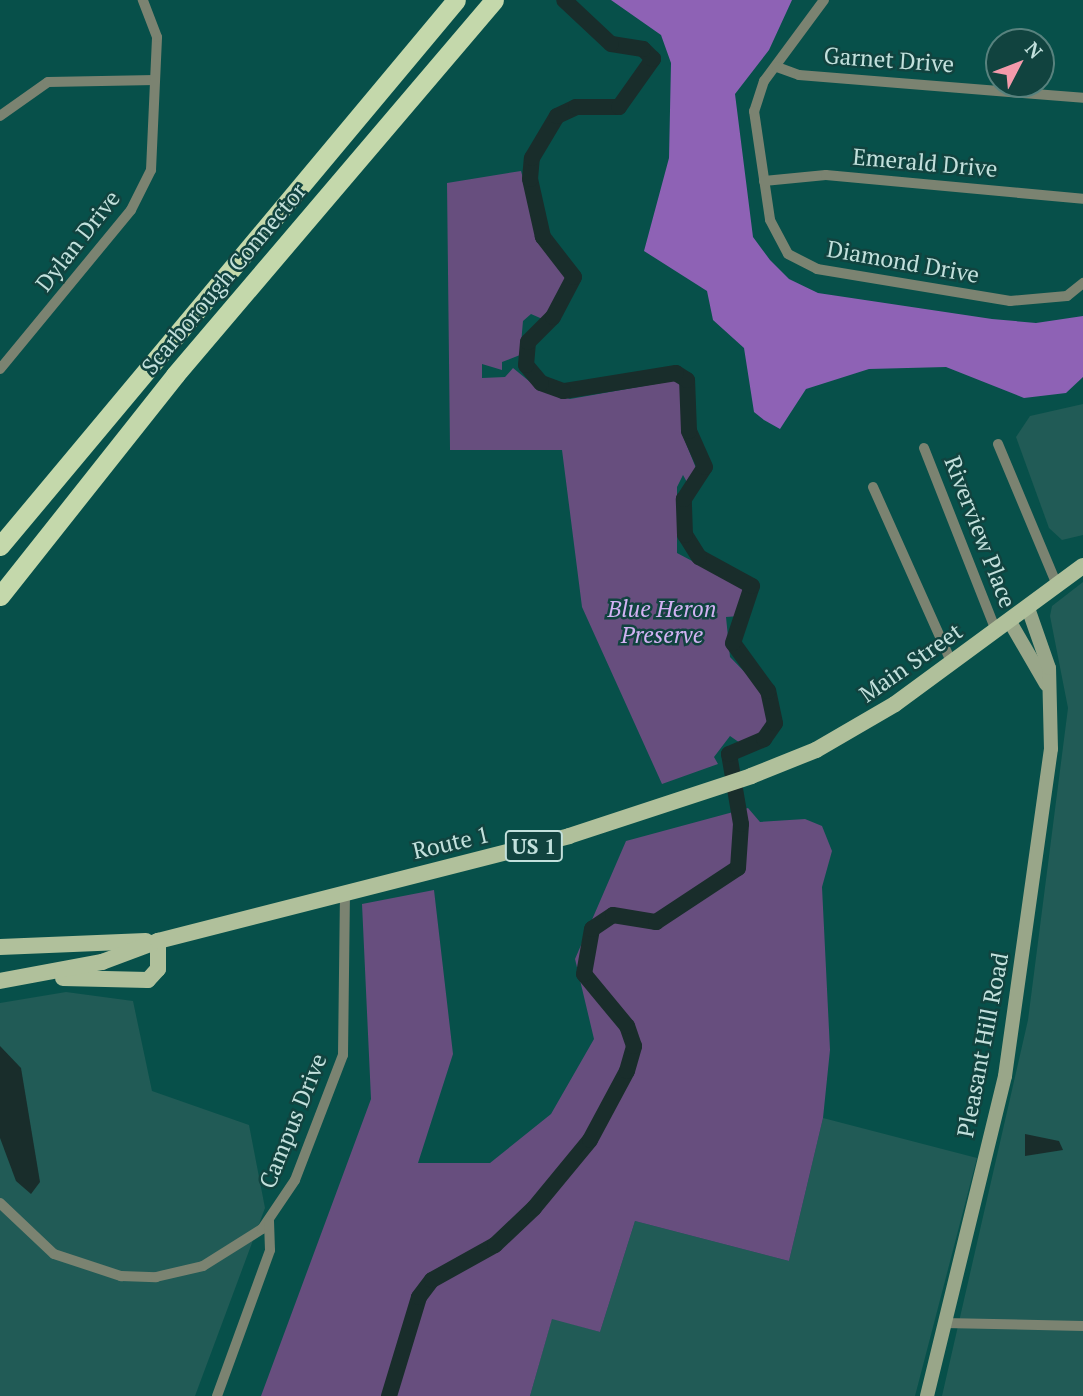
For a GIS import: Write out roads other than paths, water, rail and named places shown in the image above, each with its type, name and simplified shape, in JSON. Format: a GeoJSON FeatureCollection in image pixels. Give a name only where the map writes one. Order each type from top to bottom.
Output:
{"type":"FeatureCollection","features":[{"type":"Feature","properties":{"kind":"highway","name":"Scarborough Connector"},"geometry":{"type":"LineString","coordinates":[[0,546],[456,0]]}},
{"type":"Feature","properties":{"kind":"highway","name":"Scarborough Connector"},"geometry":{"type":"LineString","coordinates":[[0,596],[182,366],[494,0]]}},
{"type":"Feature","properties":{"kind":"main road","name":"Main Street"},"geometry":{"type":"LineString","coordinates":[[751,776],[835,740],[952,664],[1083,566]]}},
{"type":"Feature","properties":{"kind":"main road","name":"Route 1"},"geometry":{"type":"LineString","coordinates":[[7,980],[102,962],[159,941],[560,839],[751,776]]}},
{"type":"Feature","properties":{"kind":"main road","name":"Route 1"},"geometry":{"type":"LineString","coordinates":[[0,947],[159,941]]}},
{"type":"Feature","properties":{"kind":"main road"},"geometry":{"type":"LineString","coordinates":[[7,980],[141,982],[158,969],[159,941]]}},
{"type":"Feature","properties":{"kind":"street","name":"Dylan Drive"},"geometry":{"type":"LineString","coordinates":[[0,369],[138,198],[152,161],[155,80],[156,25],[143,0]]}},
{"type":"Feature","properties":{"kind":"street","name":"Diamond Drive"},"geometry":{"type":"LineString","coordinates":[[818,2],[759,90],[754,111],[764,181],[778,242],[817,269],[1010,301],[1048,301],[1083,283]]}},
{"type":"Feature","properties":{"kind":"street","name":"Garnet Drive"},"geometry":{"type":"LineString","coordinates":[[776,67],[799,75],[1083,98]]}},
{"type":"Feature","properties":{"kind":"street"},"geometry":{"type":"LineString","coordinates":[[0,116],[48,82],[155,80]]}},
{"type":"Feature","properties":{"kind":"street","name":"Emerald Drive"},"geometry":{"type":"LineString","coordinates":[[764,181],[826,175],[1083,199]]}},
{"type":"Feature","properties":{"kind":"street"},"geometry":{"type":"LineString","coordinates":[[998,444],[1058,585]]}},
{"type":"Feature","properties":{"kind":"street","name":"Riverview Place"},"geometry":{"type":"LineString","coordinates":[[925,448],[1003,626]]}},
{"type":"Feature","properties":{"kind":"street"},"geometry":{"type":"LineString","coordinates":[[873,486],[952,664]]}},
{"type":"Feature","properties":{"kind":"street","name":"Pleasant Hill Road"},"geometry":{"type":"LineString","coordinates":[[927,1396],[1012,1039],[1051,749],[1051,697],[1045,650],[1028,608]]}},
{"type":"Feature","properties":{"kind":"street","name":"Pleasant Hill Road"},"geometry":{"type":"LineString","coordinates":[[1003,626],[1051,697]]}},
{"type":"Feature","properties":{"kind":"street","name":"Campus Drive"},"geometry":{"type":"LineString","coordinates":[[0,1203],[54,1254],[121,1276],[156,1277],[202,1266],[269,1221],[295,1180],[343,1055],[345,892]]}},
{"type":"Feature","properties":{"kind":"street"},"geometry":{"type":"LineString","coordinates":[[218,1396],[270,1250],[269,1221]]}},
{"type":"Feature","properties":{"kind":"street"},"geometry":{"type":"LineString","coordinates":[[944,1323],[1083,1326]]}},
{"type":"Feature","properties":{"kind":"waterway"},"geometry":{"type":"LineString","coordinates":[[389,1396],[419,1297],[432,1280],[495,1245],[534,1208],[590,1140],[627,1071],[634,1046],[627,1026],[584,974],[592,929],[613,915],[656,922],[738,868],[741,824],[729,754],[764,739],[775,723],[768,691],[733,643],[752,586],[699,557],[685,535],[684,499],[705,467],[689,431],[687,380],[676,373],[563,391],[541,383],[526,365],[528,342],[553,317],[574,277],[543,237],[530,179],[532,158],[557,116],[576,107],[619,107],[653,59],[643,49],[611,44],[564,0]]}},
{"type":"Feature","properties":{"kind":"park label","name":"Blue Heron Preserve"},"geometry":{"type":"Point","coordinates":[662,622]}}]}
